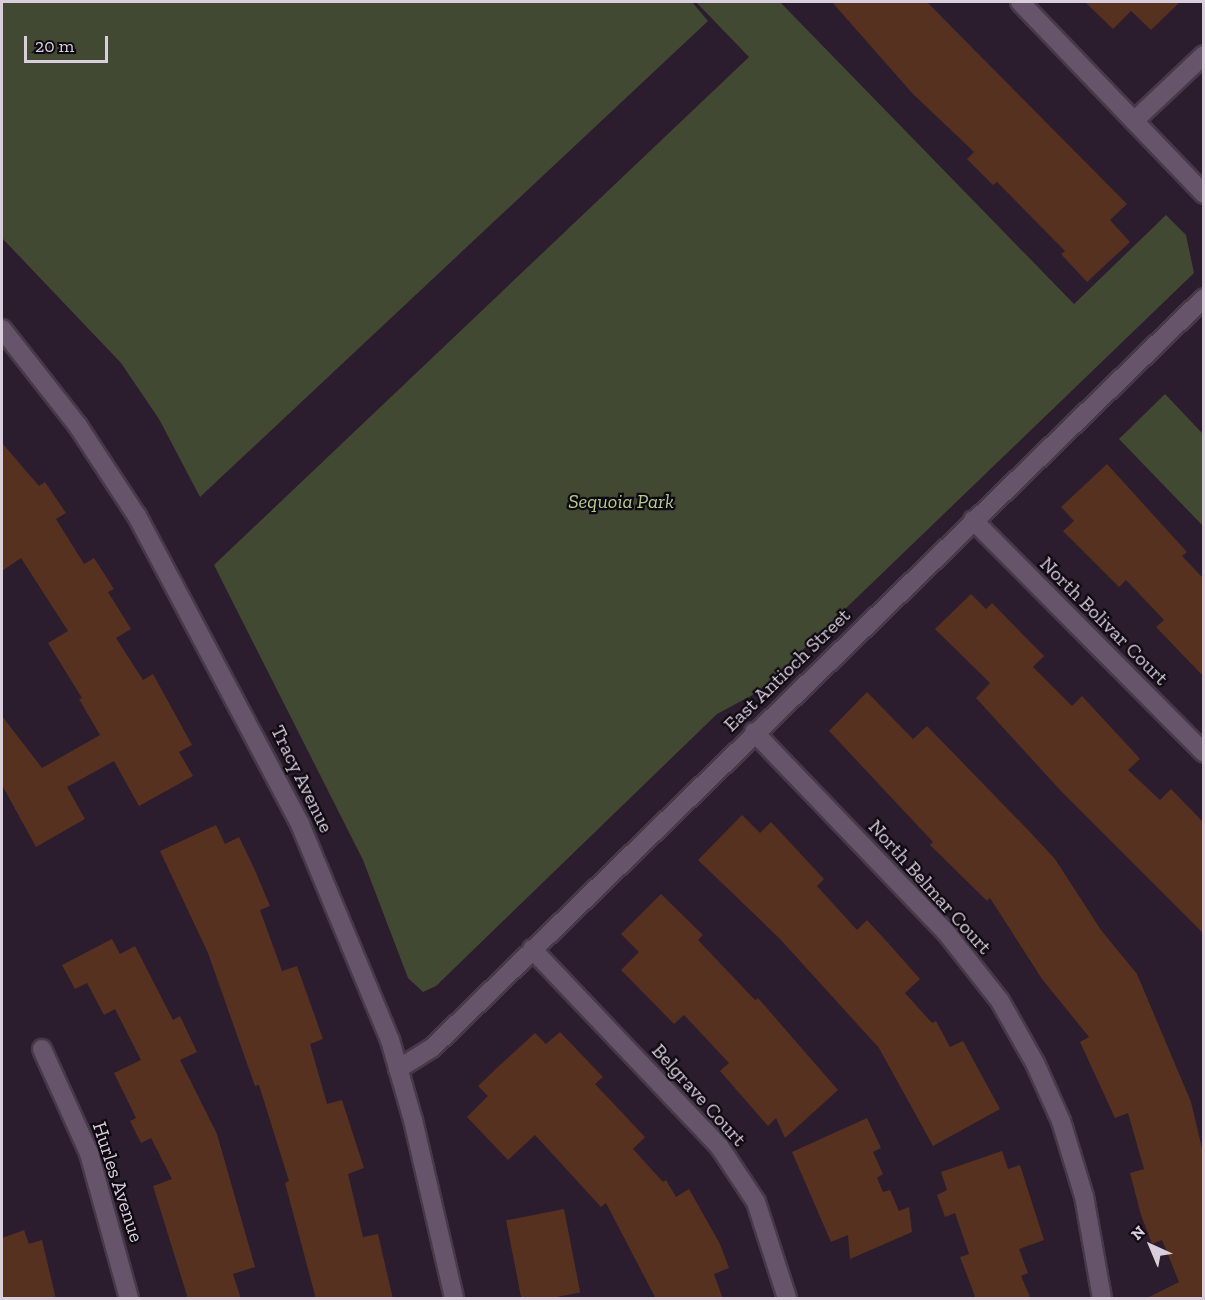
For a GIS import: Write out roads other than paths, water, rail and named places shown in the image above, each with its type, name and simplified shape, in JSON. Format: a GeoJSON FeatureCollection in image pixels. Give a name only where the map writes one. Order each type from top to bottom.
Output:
{"type":"FeatureCollection","features":[{"type":"Feature","properties":{"kind":"street"},"geometry":{"type":"LineString","coordinates":[[1020,2],[1203,194]]}},
{"type":"Feature","properties":{"kind":"street"},"geometry":{"type":"LineString","coordinates":[[1134,121],[1203,55]]}},
{"type":"Feature","properties":{"kind":"street","name":"East Antioch Street"},"geometry":{"type":"LineString","coordinates":[[398,1069],[432,1048],[754,732],[1203,298]]}},
{"type":"Feature","properties":{"kind":"street","name":"Tracy Avenue"},"geometry":{"type":"LineString","coordinates":[[2,329],[78,426],[137,516],[275,773],[337,906],[398,1069],[454,1299]]}},
{"type":"Feature","properties":{"kind":"street","name":"North Bolivar Court"},"geometry":{"type":"LineString","coordinates":[[973,520],[1203,753]]}},
{"type":"Feature","properties":{"kind":"street","name":"North Belmar Court"},"geometry":{"type":"LineString","coordinates":[[754,732],[945,931],[1000,1001],[1035,1063],[1061,1121],[1084,1196],[1102,1299]]}},
{"type":"Feature","properties":{"kind":"street","name":"Belgrave Court"},"geometry":{"type":"LineString","coordinates":[[532,949],[719,1146],[756,1202],[787,1299]]}},
{"type":"Feature","properties":{"kind":"street","name":"Hurles Avenue"},"geometry":{"type":"LineString","coordinates":[[42,1049],[89,1153],[129,1299]]}},
{"type":"Feature","properties":{"kind":"park label","name":"Sequoia Park"},"geometry":{"type":"Point","coordinates":[621,501]}}]}
